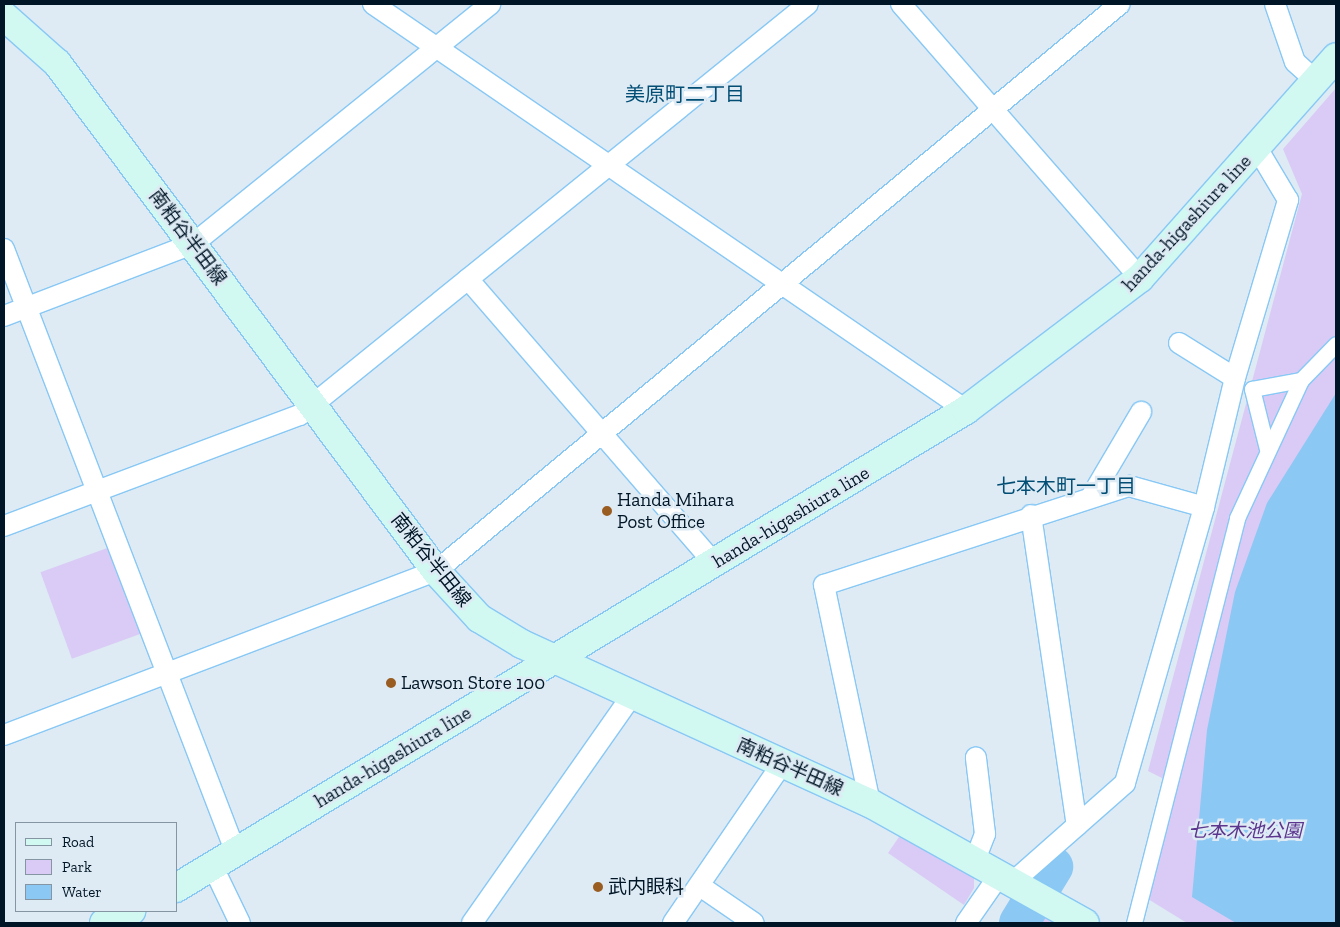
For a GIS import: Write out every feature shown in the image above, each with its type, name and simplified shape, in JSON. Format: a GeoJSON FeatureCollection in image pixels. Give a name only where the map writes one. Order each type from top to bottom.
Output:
{"type":"FeatureCollection","features":[{"type":"Feature","properties":{"kind":"main road","name":"南粕谷半田線"},"geometry":{"type":"LineString","coordinates":[[4,16],[57,63],[436,571],[479,618],[632,695],[870,803],[1021,885],[1084,923]]}},
{"type":"Feature","properties":{"kind":"main road","name":"handa-higashiura line"},"geometry":{"type":"LineString","coordinates":[[178,887],[966,410],[1140,278],[1336,57]]}},
{"type":"Feature","properties":{"kind":"main road"},"geometry":{"type":"LineString","coordinates":[[104,923],[129,912]]}},
{"type":"Feature","properties":{"kind":"street"},"geometry":{"type":"LineString","coordinates":[[373,4],[612,164],[966,410]]}},
{"type":"Feature","properties":{"kind":"street"},"geometry":{"type":"LineString","coordinates":[[4,316],[193,244],[490,4]]}},
{"type":"Feature","properties":{"kind":"street"},"geometry":{"type":"LineString","coordinates":[[4,526],[300,415],[808,4]]}},
{"type":"Feature","properties":{"kind":"street"},"geometry":{"type":"LineString","coordinates":[[901,4],[1140,278]]}},
{"type":"Feature","properties":{"kind":"street"},"geometry":{"type":"LineString","coordinates":[[4,735],[436,571],[604,433],[992,107],[1120,4]]}},
{"type":"Feature","properties":{"kind":"street"},"geometry":{"type":"LineString","coordinates":[[1275,4],[1295,62],[1315,80]]}},
{"type":"Feature","properties":{"kind":"street"},"geometry":{"type":"LineString","coordinates":[[966,923],[1021,885],[1077,826],[1125,783],[1204,507],[1243,383],[1288,200],[1257,148]]}},
{"type":"Feature","properties":{"kind":"street"},"geometry":{"type":"LineString","coordinates":[[4,249],[97,490],[165,674],[224,860],[240,923]]}},
{"type":"Feature","properties":{"kind":"street"},"geometry":{"type":"LineString","coordinates":[[468,279],[604,433],[714,564]]}},
{"type":"Feature","properties":{"kind":"street"},"geometry":{"type":"LineString","coordinates":[[1179,343],[1243,383],[1301,380]]}},
{"type":"Feature","properties":{"kind":"street"},"geometry":{"type":"LineString","coordinates":[[1134,923],[1238,518],[1267,449],[1301,380],[1336,344]]}},
{"type":"Feature","properties":{"kind":"street"},"geometry":{"type":"LineString","coordinates":[[1243,383],[1267,449]]}},
{"type":"Feature","properties":{"kind":"street"},"geometry":{"type":"LineString","coordinates":[[1091,497],[1141,412]]}},
{"type":"Feature","properties":{"kind":"street"},"geometry":{"type":"LineString","coordinates":[[870,803],[824,585],[1031,515],[1129,486],[1204,507]]}},
{"type":"Feature","properties":{"kind":"street"},"geometry":{"type":"LineString","coordinates":[[1031,515],[1077,826]]}},
{"type":"Feature","properties":{"kind":"street"},"geometry":{"type":"LineString","coordinates":[[472,923],[632,695]]}},
{"type":"Feature","properties":{"kind":"street"},"geometry":{"type":"LineString","coordinates":[[975,860],[985,834],[976,758]]}},
{"type":"Feature","properties":{"kind":"street"},"geometry":{"type":"LineString","coordinates":[[673,923],[782,764]]}},
{"type":"Feature","properties":{"kind":"street"},"geometry":{"type":"LineString","coordinates":[[700,886],[754,923]]}},
{"type":"Feature","properties":{"kind":"green space","name":"七本木池公園"},"geometry":{"type":"Polygon","coordinates":[[[1336,88],[1336,923],[1187,923],[1135,891],[1164,779],[1148,771],[1302,194],[1283,149],[1336,88]]]}},
{"type":"Feature","properties":{"kind":"green space"},"geometry":{"type":"Polygon","coordinates":[[[110,547],[141,633],[72,659],[40,572],[110,547]]]}},
{"type":"Feature","properties":{"kind":"green space"},"geometry":{"type":"Polygon","coordinates":[[[901,834],[974,878],[974,888],[964,905],[888,853],[901,834]]]}},
{"type":"Feature","properties":{"kind":"green space"},"geometry":{"type":"Polygon","coordinates":[[[1036,907],[1064,923],[1030,923],[1036,907]]]}},
{"type":"Feature","properties":{"kind":"water"},"geometry":{"type":"Polygon","coordinates":[[[1336,393],[1336,923],[1236,923],[1192,897],[1207,730],[1235,592],[1267,503],[1336,393]]]}},
{"type":"Feature","properties":{"kind":"waterway"},"geometry":{"type":"LineString","coordinates":[[1019,923],[1053,867]]}},
{"type":"Feature","properties":{"kind":"place","name":"Handa Mihara Post Office"},"geometry":{"type":"Point","coordinates":[607,511]}},
{"type":"Feature","properties":{"kind":"place","name":"Lawson Store 100"},"geometry":{"type":"Point","coordinates":[391,683]}},
{"type":"Feature","properties":{"kind":"place","name":"武内眼科"},"geometry":{"type":"Point","coordinates":[598,887]}},
{"type":"Feature","properties":{"kind":"district","name":"美原町二丁目"},"geometry":{"type":"Point","coordinates":[685,94]}},
{"type":"Feature","properties":{"kind":"district","name":"七本木町一丁目"},"geometry":{"type":"Point","coordinates":[1066,486]}}]}
